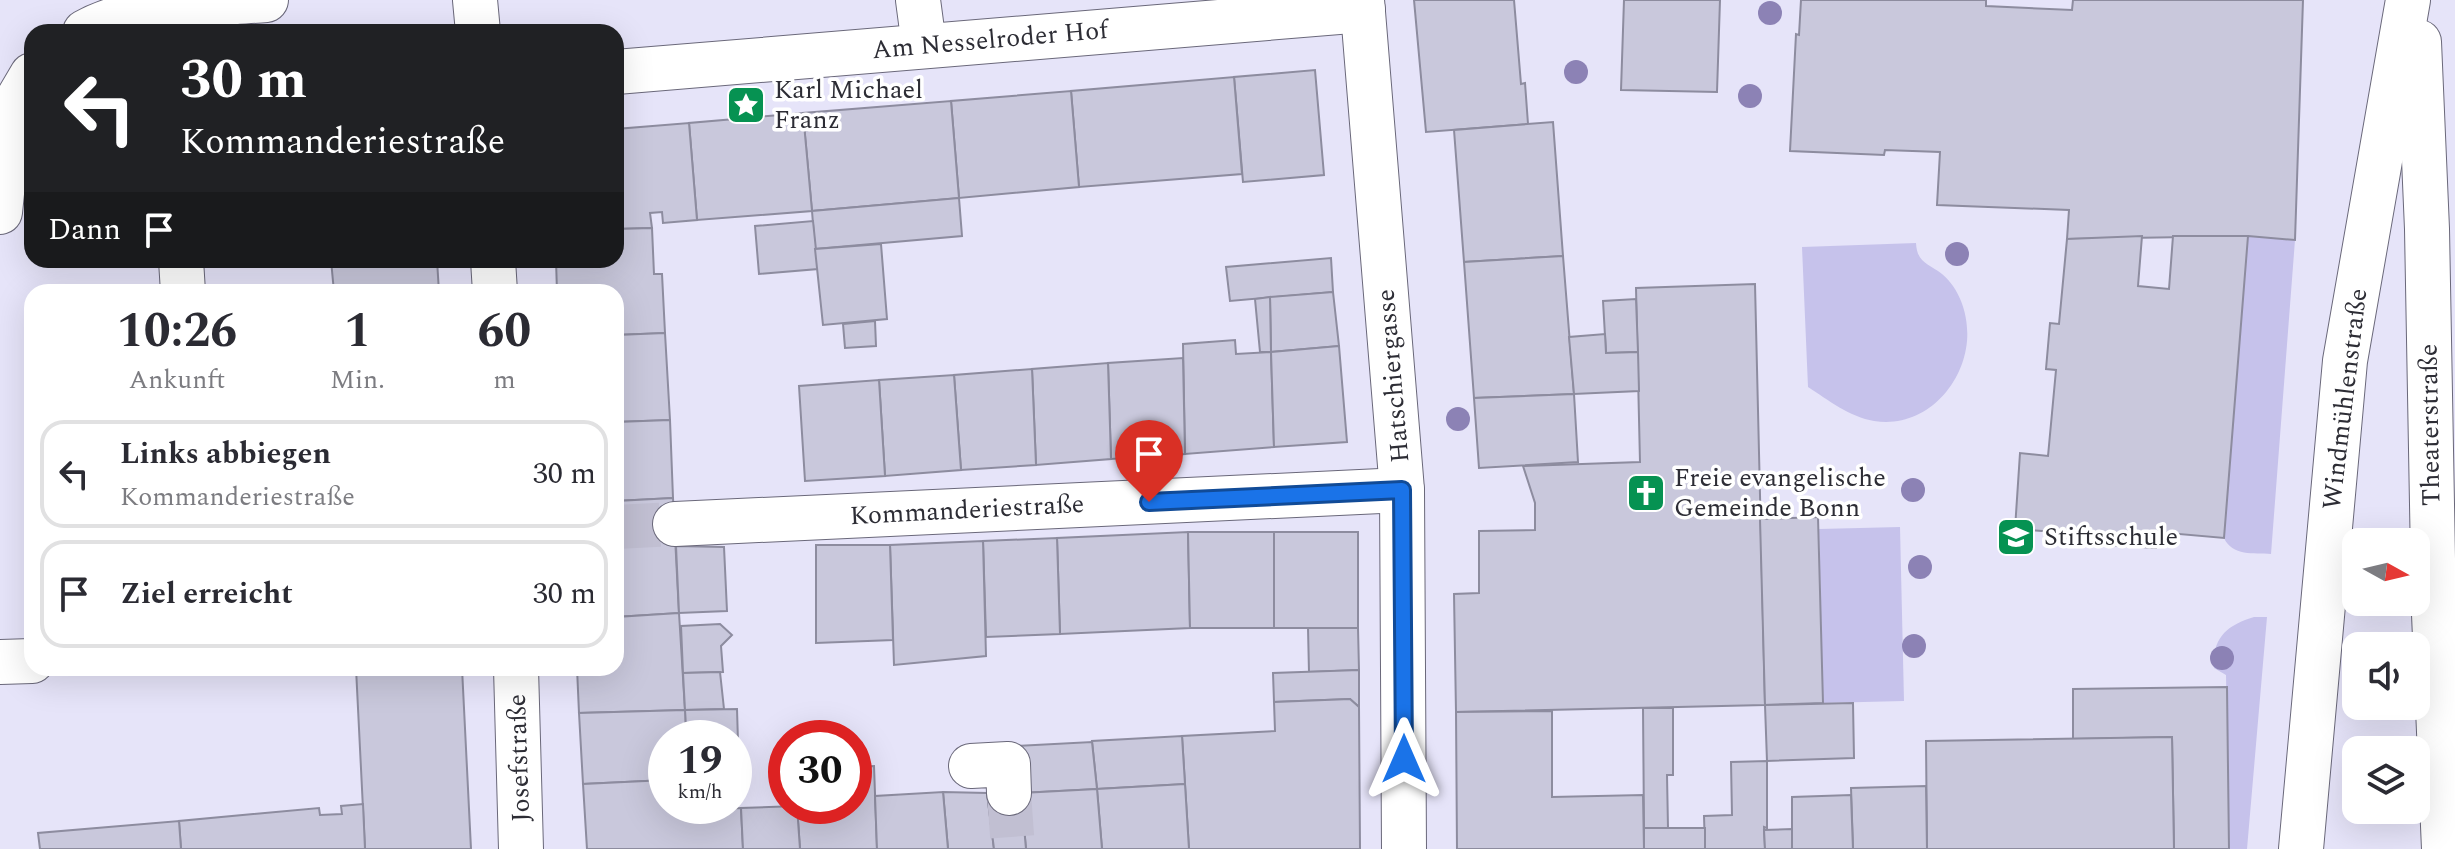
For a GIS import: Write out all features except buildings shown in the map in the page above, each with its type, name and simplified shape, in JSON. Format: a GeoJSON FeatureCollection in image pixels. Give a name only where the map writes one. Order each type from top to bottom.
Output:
{"type":"FeatureCollection","features":[{"type":"Feature","properties":{"kind":"street"},"geometry":{"type":"LineString","coordinates":[[103,24],[144,12],[188,19],[266,0]]}},
{"type":"Feature","properties":{"kind":"street"},"geometry":{"type":"LineString","coordinates":[[475,0],[477,24]]}},
{"type":"Feature","properties":{"kind":"street"},"geometry":{"type":"LineString","coordinates":[[918,0],[924,45]]}},
{"type":"Feature","properties":{"kind":"street","name":"Windmühlenstraße"},"geometry":{"type":"LineString","coordinates":[[2301,849],[2345,361],[2408,0]]}},
{"type":"Feature","properties":{"kind":"street","name":"Theaterstraße"},"geometry":{"type":"LineString","coordinates":[[2417,0],[2427,229],[2434,614],[2448,758],[2444,849]]}},
{"type":"Feature","properties":{"kind":"street","name":"Am Nesselroder Hof"},"geometry":{"type":"LineString","coordinates":[[624,71],[1363,5]]}},
{"type":"Feature","properties":{"kind":"street","name":"Hatschiergasse"},"geometry":{"type":"LineString","coordinates":[[1363,5],[1402,490],[1404,849]]}},
{"type":"Feature","properties":{"kind":"street"},"geometry":{"type":"LineString","coordinates":[[0,212],[8,137],[24,89]]}},
{"type":"Feature","properties":{"kind":"street","name":"Kommanderiestraße"},"geometry":{"type":"LineString","coordinates":[[675,524],[1402,490]]}},
{"type":"Feature","properties":{"kind":"street"},"geometry":{"type":"LineString","coordinates":[[0,662],[24,661]]}},
{"type":"Feature","properties":{"kind":"street","name":"Josefstraße"},"geometry":{"type":"LineString","coordinates":[[516,676],[521,849]]}},
{"type":"Feature","properties":{"kind":"street"},"geometry":{"type":"LineString","coordinates":[[971,766],[1008,764],[1009,793]]}},
{"type":"Feature","properties":{"kind":"shaded area"},"geometry":{"type":"Polygon","coordinates":[[[2248,236],[2295,240],[2271,554],[2238,551],[2224,538],[2248,236]]]}},
{"type":"Feature","properties":{"kind":"shaded area"},"geometry":{"type":"Polygon","coordinates":[[[1916,243],[1921,259],[1949,280],[1962,304],[1967,332],[1964,358],[1949,389],[1924,411],[1892,422],[1865,419],[1808,387],[1802,247],[1916,243]]]}},
{"type":"Feature","properties":{"kind":"shaded area"},"geometry":{"type":"Polygon","coordinates":[[[1900,527],[1904,701],[1823,703],[1819,529],[1900,527]]]}},
{"type":"Feature","properties":{"kind":"shaded area"},"geometry":{"type":"Polygon","coordinates":[[[2254,617],[2267,617],[2247,849],[2229,849],[2226,675],[2214,668],[2214,658],[2223,634],[2236,624],[2254,617]]]}},
{"type":"Feature","properties":{"kind":"tunnel"},"geometry":{"type":"LineString","coordinates":[[624,527],[675,524]]}},
{"type":"Feature","properties":{"kind":"tunnel"},"geometry":{"type":"LineString","coordinates":[[1009,793],[1013,849]]}},
{"type":"Feature","properties":{"kind":"place","name":"Karl Michael Franz"},"geometry":{"type":"Point","coordinates":[746,105]}},
{"type":"Feature","properties":{"kind":"place","name":"Freie evangelische Gemeinde Bonn"},"geometry":{"type":"Point","coordinates":[1646,493]}},
{"type":"Feature","properties":{"kind":"place","name":"Stiftsschule"},"geometry":{"type":"Point","coordinates":[2016,537]}},
{"type":"Feature","properties":{"kind":"route"},"geometry":{"type":"LineString","coordinates":[[1149,502],[1402,490],[1404,759]]}}]}
